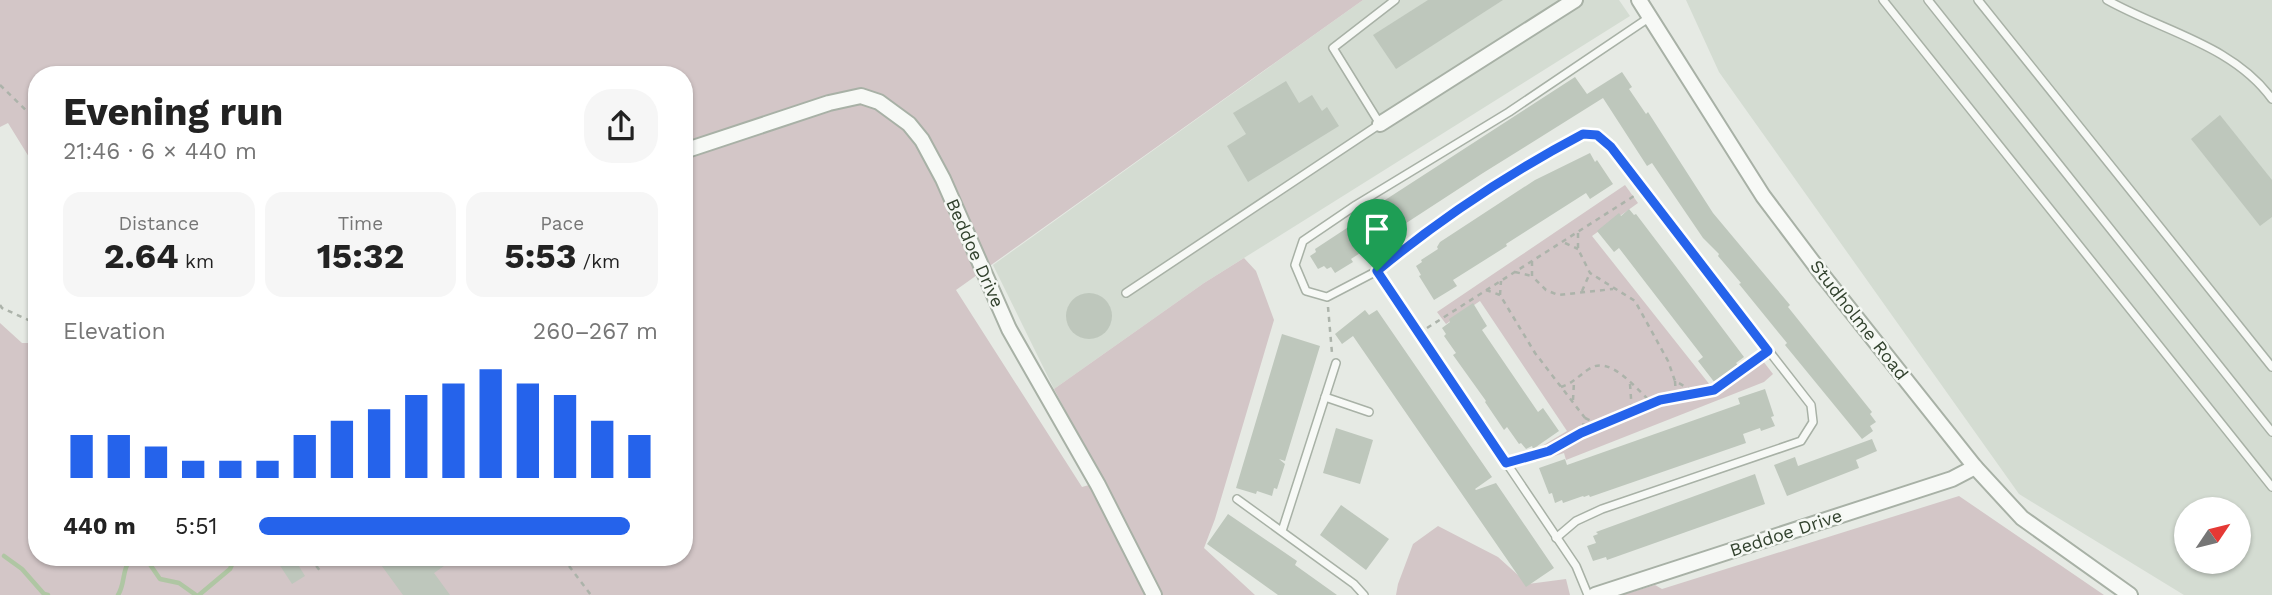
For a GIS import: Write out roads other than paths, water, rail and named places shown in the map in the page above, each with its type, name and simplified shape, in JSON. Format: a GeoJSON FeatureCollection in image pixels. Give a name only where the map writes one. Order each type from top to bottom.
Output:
{"type":"FeatureCollection","features":[{"type":"Feature","properties":{"kind":"street"},"geometry":{"type":"LineString","coordinates":[[1380,124],[1576,0]]}},
{"type":"Feature","properties":{"kind":"street","name":"Studholme Road"},"geometry":{"type":"LineString","coordinates":[[1639,0],[1763,196],[1975,467],[2022,518],[2130,595]]}},
{"type":"Feature","properties":{"kind":"street","name":"Beddoe Drive"},"geometry":{"type":"LineString","coordinates":[[693,148],[829,103],[861,96],[887,107],[909,124],[922,140],[943,179],[1009,329],[1098,485],[1154,595]]}},
{"type":"Feature","properties":{"kind":"street","name":"Beddoe Drive"},"geometry":{"type":"LineString","coordinates":[[1595,595],[1952,480],[1975,467]]}},
{"type":"Feature","properties":{"kind":"lane"},"geometry":{"type":"LineString","coordinates":[[1126,293],[1380,124],[1333,48],[1395,0]]}},
{"type":"Feature","properties":{"kind":"lane"},"geometry":{"type":"LineString","coordinates":[[1883,0],[2272,487]]}},
{"type":"Feature","properties":{"kind":"lane"},"geometry":{"type":"LineString","coordinates":[[1928,0],[2272,432]]}},
{"type":"Feature","properties":{"kind":"lane"},"geometry":{"type":"LineString","coordinates":[[1978,0],[2272,367]]}},
{"type":"Feature","properties":{"kind":"lane"},"geometry":{"type":"LineString","coordinates":[[2107,0],[2191,38],[2227,59],[2251,76],[2272,99]]}},
{"type":"Feature","properties":{"kind":"lane"},"geometry":{"type":"LineString","coordinates":[[1556,538],[1576,521],[1602,509],[1801,441],[1813,422],[1811,405],[1611,147],[1597,135],[1583,134],[1546,153],[1416,239],[1377,271],[1327,297],[1306,291],[1295,265],[1303,241],[1356,205],[1509,112],[1650,17]]}},
{"type":"Feature","properties":{"kind":"lane"},"geometry":{"type":"LineString","coordinates":[[1377,271],[1576,566],[1588,595]]}},
{"type":"Feature","properties":{"kind":"lane"},"geometry":{"type":"LineString","coordinates":[[1282,531],[1336,363]]}},
{"type":"Feature","properties":{"kind":"lane"},"geometry":{"type":"LineString","coordinates":[[1325,397],[1368,412]]}},
{"type":"Feature","properties":{"kind":"lane"},"geometry":{"type":"LineString","coordinates":[[1237,499],[1354,584],[1363,595]]}},
{"type":"Feature","properties":{"kind":"waterway"},"geometry":{"type":"LineString","coordinates":[[4,556],[22,569],[44,594],[48,595]]}},
{"type":"Feature","properties":{"kind":"waterway"},"geometry":{"type":"LineString","coordinates":[[118,595],[126,566]]}},
{"type":"Feature","properties":{"kind":"waterway"},"geometry":{"type":"LineString","coordinates":[[151,566],[160,579],[179,583],[196,595]]}},
{"type":"Feature","properties":{"kind":"waterway"},"geometry":{"type":"LineString","coordinates":[[199,595],[231,566]]}}]}
